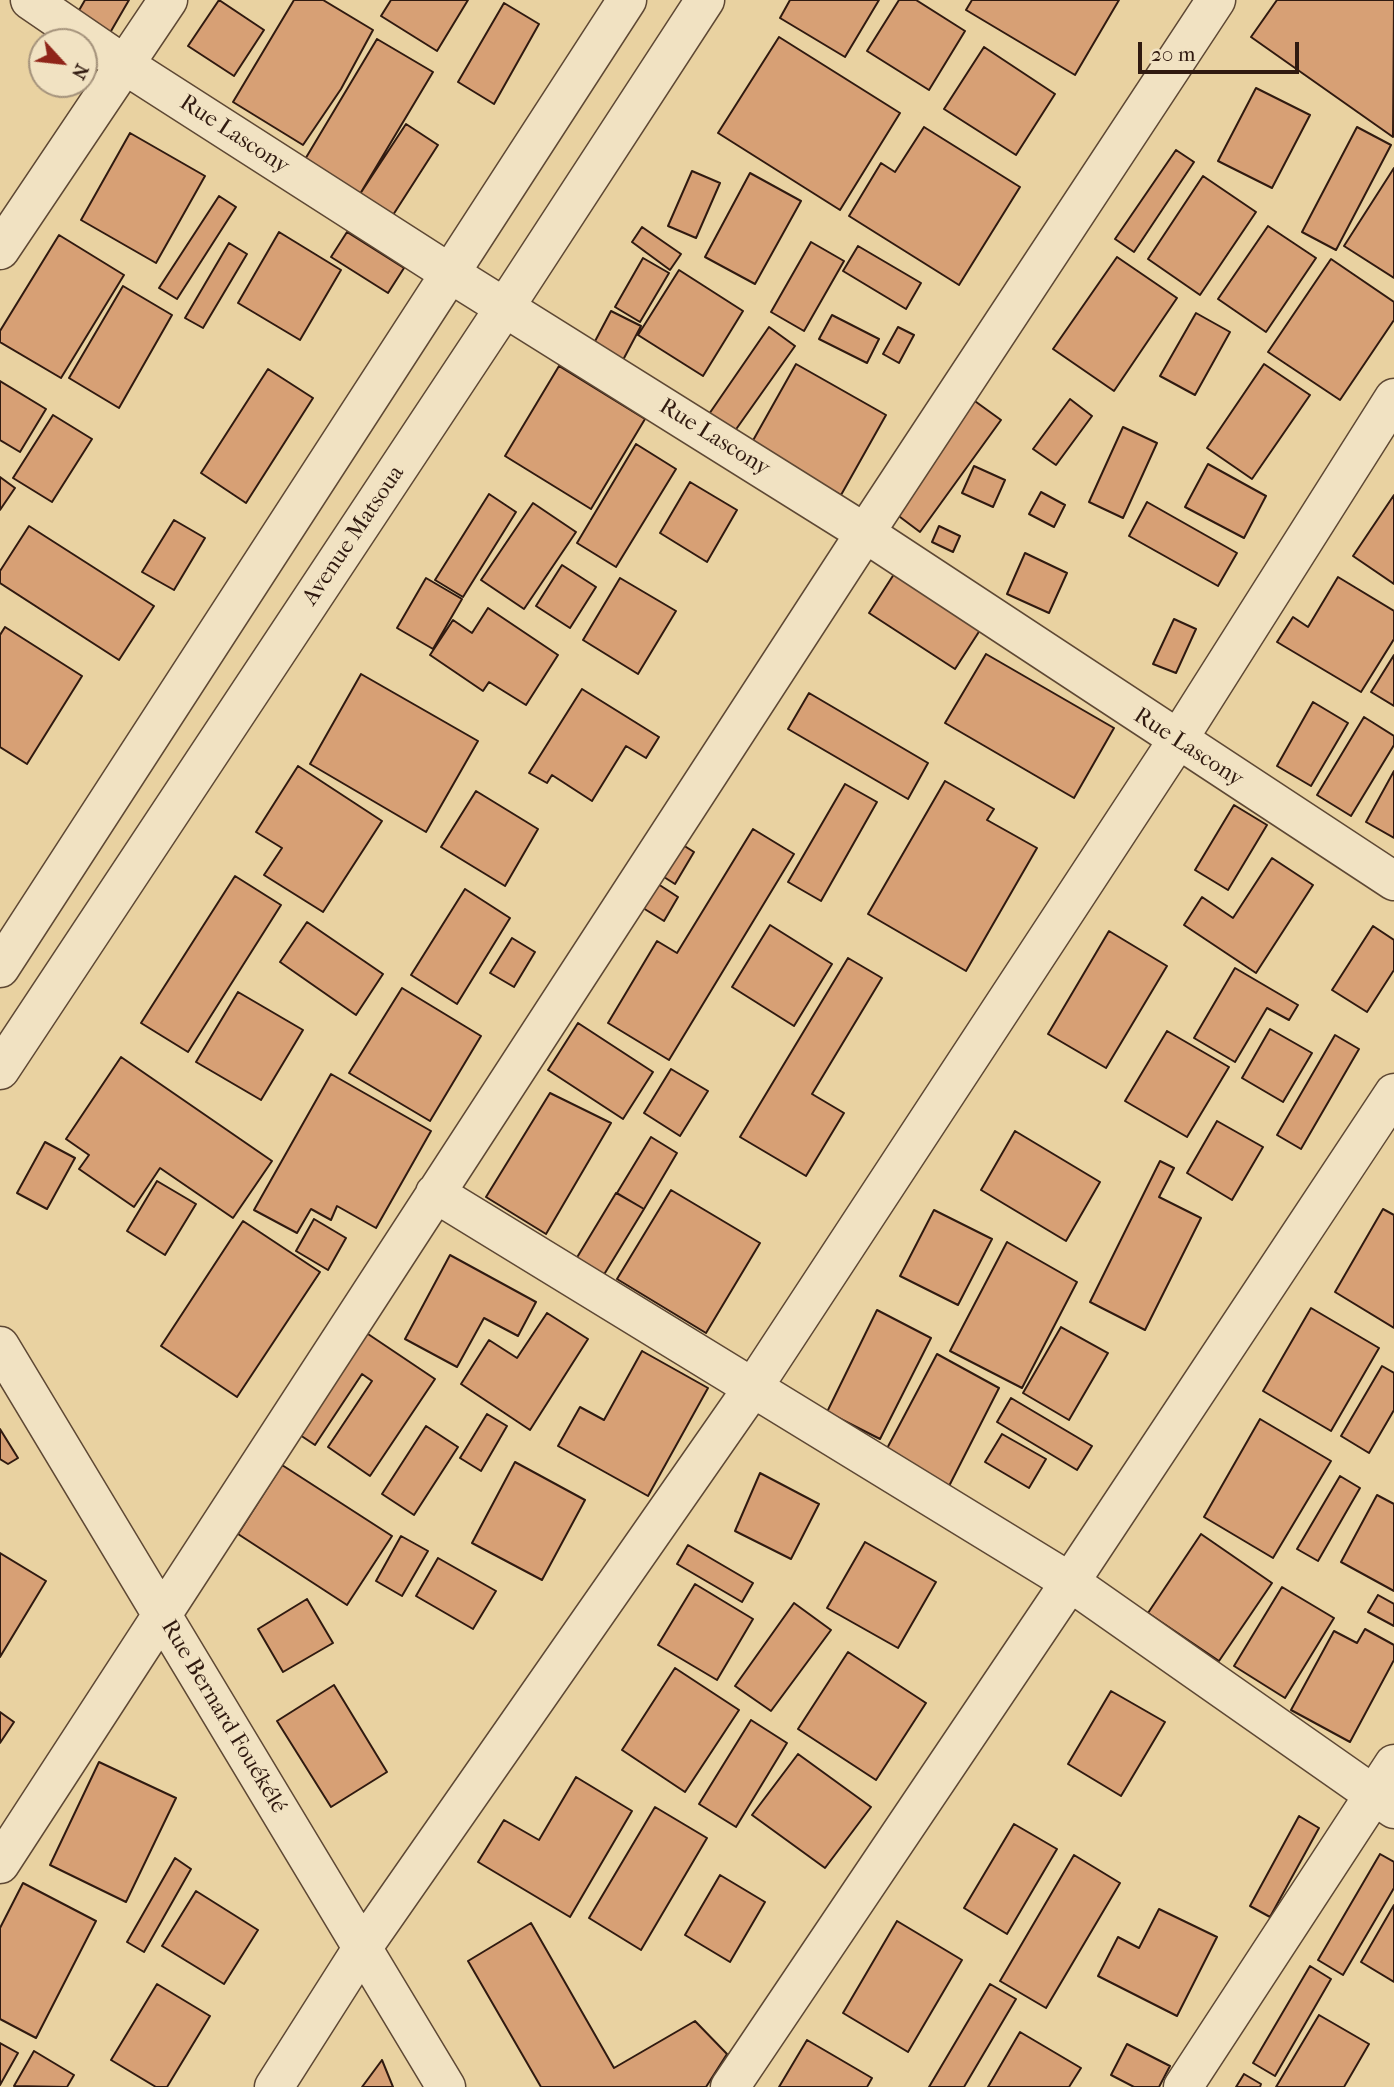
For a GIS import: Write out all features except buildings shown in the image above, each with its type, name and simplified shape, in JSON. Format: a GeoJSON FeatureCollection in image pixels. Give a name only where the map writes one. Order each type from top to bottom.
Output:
{"type":"FeatureCollection","features":[{"type":"Feature","properties":{"kind":"street","name":"Rue Lascony"},"geometry":{"type":"LineString","coordinates":[[30,0],[124,65],[451,274],[865,533],[1177,741],[1394,881]]}},
{"type":"Feature","properties":{"kind":"street"},"geometry":{"type":"LineString","coordinates":[[0,250],[168,0]]}},
{"type":"Feature","properties":{"kind":"street"},"geometry":{"type":"LineString","coordinates":[[0,968],[627,0]]}},
{"type":"Feature","properties":{"kind":"street","name":"Avenue Matsoua"},"geometry":{"type":"LineString","coordinates":[[0,1070],[705,0]]}},
{"type":"Feature","properties":{"kind":"street"},"geometry":{"type":"LineString","coordinates":[[0,1864],[163,1618],[865,533],[1216,0]]}},
{"type":"Feature","properties":{"kind":"street"},"geometry":{"type":"LineString","coordinates":[[274,2087],[363,1947],[754,1386],[1177,741],[1394,398]]}},
{"type":"Feature","properties":{"kind":"street"},"geometry":{"type":"LineString","coordinates":[[730,2087],[1070,1582],[1394,1093]]}},
{"type":"Feature","properties":{"kind":"street"},"geometry":{"type":"LineString","coordinates":[[435,1194],[754,1386],[1070,1582],[1387,1790],[1183,2087]]}},
{"type":"Feature","properties":{"kind":"street","name":"Rue Bernard Fouékélé"},"geometry":{"type":"LineString","coordinates":[[0,1346],[446,2087]]}}]}
